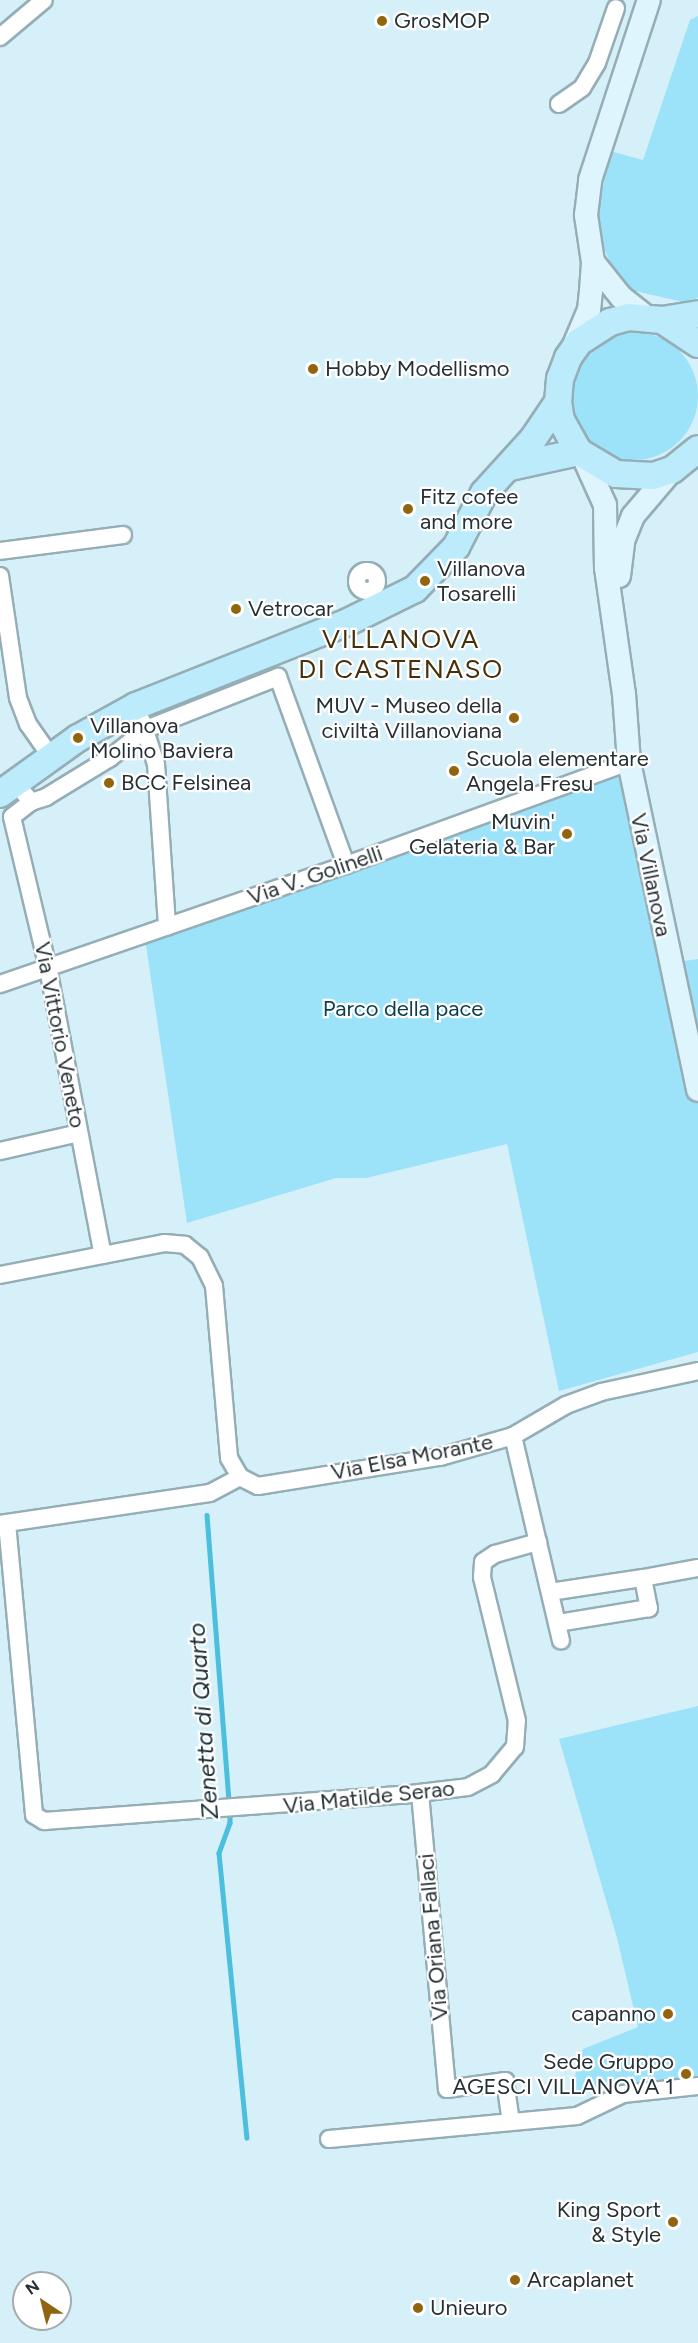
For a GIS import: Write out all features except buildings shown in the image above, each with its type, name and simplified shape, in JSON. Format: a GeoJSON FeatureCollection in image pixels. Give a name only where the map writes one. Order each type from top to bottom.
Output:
{"type":"FeatureCollection","features":[{"type":"Feature","properties":{"kind":"main road"},"geometry":{"type":"LineString","coordinates":[[649,0],[590,180],[586,215],[593,262],[589,310],[560,379],[558,402],[564,429],[581,454],[598,467],[625,476],[653,476],[689,459]]}},
{"type":"Feature","properties":{"kind":"main road"},"geometry":{"type":"LineString","coordinates":[[593,262],[611,287],[654,319],[698,344]]}},
{"type":"Feature","properties":{"kind":"main road"},"geometry":{"type":"LineString","coordinates":[[568,357],[579,342],[602,326],[628,317],[654,319],[698,314]]}},
{"type":"Feature","properties":{"kind":"main road"},"geometry":{"type":"LineString","coordinates":[[15,793],[50,756],[136,706],[376,598],[415,589],[441,566],[456,547],[484,493],[533,439],[558,402]]}},
{"type":"Feature","properties":{"kind":"main road"},"geometry":{"type":"LineString","coordinates":[[504,469],[542,457],[581,454]]}},
{"type":"Feature","properties":{"kind":"main road","name":"Via Villanova"},"geometry":{"type":"LineString","coordinates":[[581,454],[605,505],[606,568],[629,762],[698,1090]]}},
{"type":"Feature","properties":{"kind":"main road","name":"Via Villanova"},"geometry":{"type":"LineString","coordinates":[[614,622],[623,541],[629,524],[650,490],[689,459]]}},
{"type":"Feature","properties":{"kind":"street"},"geometry":{"type":"LineString","coordinates":[[0,37],[44,0]]}},
{"type":"Feature","properties":{"kind":"street"},"geometry":{"type":"LineString","coordinates":[[559,104],[582,88],[604,43],[616,8]]}},
{"type":"Feature","properties":{"kind":"street"},"geometry":{"type":"LineString","coordinates":[[604,43],[631,52]]}},
{"type":"Feature","properties":{"kind":"street"},"geometry":{"type":"LineString","coordinates":[[0,551],[123,535]]}},
{"type":"Feature","properties":{"kind":"street"},"geometry":{"type":"LineString","coordinates":[[0,576],[18,698],[28,724],[50,756]]}},
{"type":"Feature","properties":{"kind":"street"},"geometry":{"type":"LineString","coordinates":[[15,793],[46,797],[89,772],[146,729],[278,677],[346,865]]}},
{"type":"Feature","properties":{"kind":"street"},"geometry":{"type":"LineString","coordinates":[[136,706],[146,729],[156,764],[167,927]]}},
{"type":"Feature","properties":{"kind":"street","name":"Via V. Golinelli"},"geometry":{"type":"LineString","coordinates":[[0,984],[346,865],[629,762]]}},
{"type":"Feature","properties":{"kind":"street","name":"Via Vittorio Veneto"},"geometry":{"type":"LineString","coordinates":[[15,793],[12,817],[48,968],[103,1255]]}},
{"type":"Feature","properties":{"kind":"street"},"geometry":{"type":"LineString","coordinates":[[0,1151],[79,1133]]}},
{"type":"Feature","properties":{"kind":"street"},"geometry":{"type":"LineString","coordinates":[[0,1275],[164,1243],[185,1245],[200,1257],[214,1286],[229,1458],[240,1477],[210,1493],[4,1524]]}},
{"type":"Feature","properties":{"kind":"street","name":"Via Elsa Morante"},"geometry":{"type":"LineString","coordinates":[[240,1477],[258,1486],[440,1457],[513,1436],[566,1405],[601,1392],[698,1371]]}},
{"type":"Feature","properties":{"kind":"street"},"geometry":{"type":"LineString","coordinates":[[513,1436],[561,1640]]}},
{"type":"Feature","properties":{"kind":"street","name":"Via Matilde Serao"},"geometry":{"type":"LineString","coordinates":[[4,1524],[33,1815],[44,1821],[420,1793],[468,1787],[492,1774],[515,1747],[517,1721],[482,1577],[483,1562],[495,1554],[538,1542]]}},
{"type":"Feature","properties":{"kind":"street"},"geometry":{"type":"LineString","coordinates":[[550,1592],[698,1568]]}},
{"type":"Feature","properties":{"kind":"street"},"geometry":{"type":"LineString","coordinates":[[557,1623],[648,1608],[642,1578]]}},
{"type":"Feature","properties":{"kind":"street","name":"Via Oriana Fallaci"},"geometry":{"type":"LineString","coordinates":[[420,1793],[447,2089],[505,2081],[512,2122]]}},
{"type":"Feature","properties":{"kind":"street"},"geometry":{"type":"LineString","coordinates":[[329,2139],[577,2116],[623,2094],[698,2086]]}},
{"type":"Feature","properties":{"kind":"green space"},"geometry":{"type":"Polygon","coordinates":[[[698,16],[698,298],[683,302],[635,291],[618,278],[604,249],[598,212],[610,151],[643,160],[690,20],[698,16]]]}},
{"type":"Feature","properties":{"kind":"green space"},"geometry":{"type":"Polygon","coordinates":[[[634,332],[658,337],[679,351],[693,372],[698,396],[693,420],[679,441],[658,455],[634,460],[610,455],[589,441],[575,420],[570,396],[575,372],[589,351],[610,337],[634,332]]]}},
{"type":"Feature","properties":{"kind":"green space","name":"Parco della pace"},"geometry":{"type":"Polygon","coordinates":[[[628,765],[664,964],[698,959],[698,1352],[559,1391],[507,1144],[366,1178],[336,1178],[187,1223],[143,925],[628,765]]]}},
{"type":"Feature","properties":{"kind":"green space"},"geometry":{"type":"Polygon","coordinates":[[[698,1706],[698,2082],[570,2092],[583,2049],[638,2027],[617,1938],[559,1739],[698,1706]]]}},
{"type":"Feature","properties":{"kind":"waterway","name":"Zenetta di Quarto"},"geometry":{"type":"LineString","coordinates":[[207,1515],[229,1803]]}},
{"type":"Feature","properties":{"kind":"waterway","name":"Zenetta di Quarto"},"geometry":{"type":"LineString","coordinates":[[230,1812],[230,1823],[219,1853],[247,2138]]}},
{"type":"Feature","properties":{"kind":"place","name":"GrosMOP"},"geometry":{"type":"Point","coordinates":[382,21]}},
{"type":"Feature","properties":{"kind":"place","name":"Hobby Modellismo"},"geometry":{"type":"Point","coordinates":[313,369]}},
{"type":"Feature","properties":{"kind":"place","name":"Fitz cofee and more"},"geometry":{"type":"Point","coordinates":[408,509]}},
{"type":"Feature","properties":{"kind":"place","name":"Villanova Tosarelli"},"geometry":{"type":"Point","coordinates":[425,581]}},
{"type":"Feature","properties":{"kind":"place","name":"Vetrocar"},"geometry":{"type":"Point","coordinates":[236,609]}},
{"type":"Feature","properties":{"kind":"place","name":"MUV - Museo della civiltà Villanoviana"},"geometry":{"type":"Point","coordinates":[514,718]}},
{"type":"Feature","properties":{"kind":"place","name":"Villanova Molino Baviera"},"geometry":{"type":"Point","coordinates":[78,738]}},
{"type":"Feature","properties":{"kind":"place","name":"Scuola elementare Angela Fresu"},"geometry":{"type":"Point","coordinates":[454,771]}},
{"type":"Feature","properties":{"kind":"place","name":"BCC Felsinea"},"geometry":{"type":"Point","coordinates":[109,783]}},
{"type":"Feature","properties":{"kind":"place","name":"Muvin' Gelateria & Bar"},"geometry":{"type":"Point","coordinates":[567,834]}},
{"type":"Feature","properties":{"kind":"place","name":"capanno"},"geometry":{"type":"Point","coordinates":[668,2014]}},
{"type":"Feature","properties":{"kind":"place","name":"Sede Gruppo AGESCI VILLANOVA 1"},"geometry":{"type":"Point","coordinates":[686,2074]}},
{"type":"Feature","properties":{"kind":"place","name":"King Sport & Style"},"geometry":{"type":"Point","coordinates":[673,2222]}},
{"type":"Feature","properties":{"kind":"place","name":"Arcaplanet"},"geometry":{"type":"Point","coordinates":[515,2280]}},
{"type":"Feature","properties":{"kind":"place","name":"Unieuro"},"geometry":{"type":"Point","coordinates":[418,2308]}},
{"type":"Feature","properties":{"kind":"district","name":"VILLANOVA DI CASTENASO"},"geometry":{"type":"Point","coordinates":[401,655]}}]}
